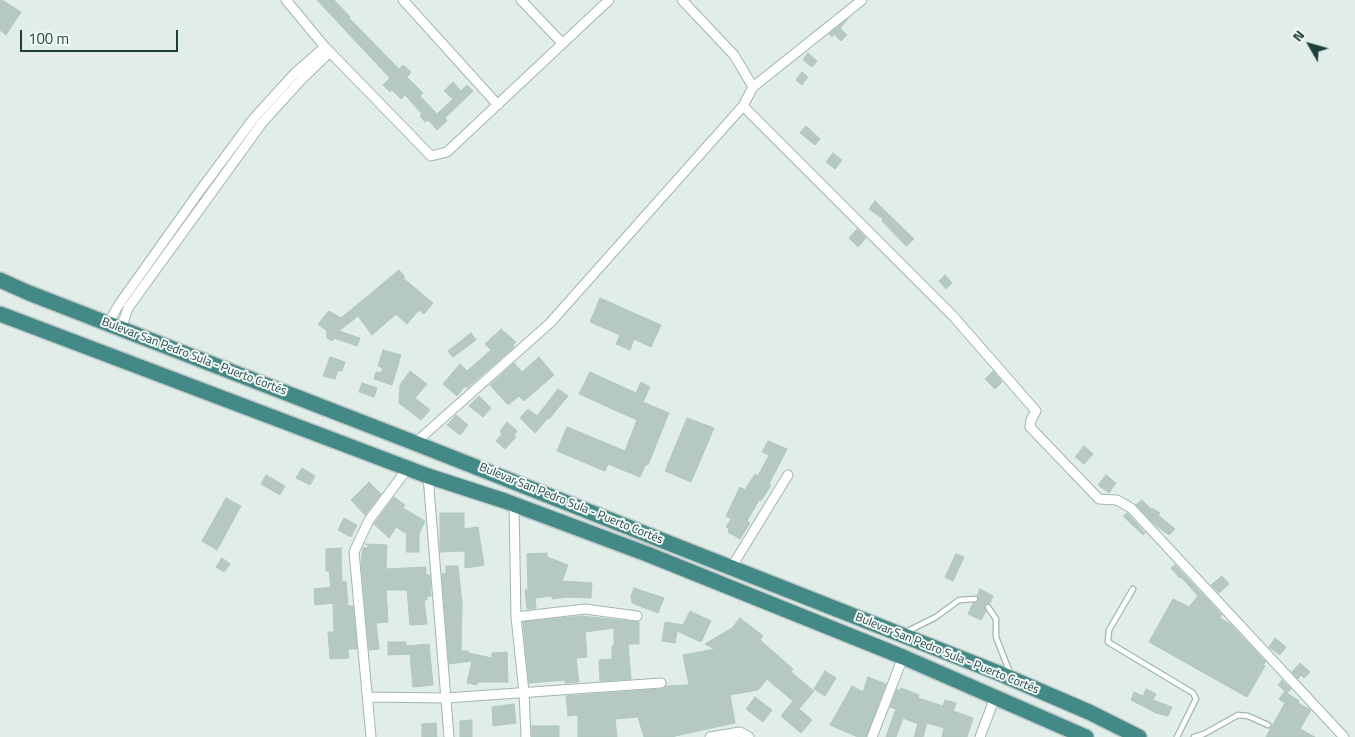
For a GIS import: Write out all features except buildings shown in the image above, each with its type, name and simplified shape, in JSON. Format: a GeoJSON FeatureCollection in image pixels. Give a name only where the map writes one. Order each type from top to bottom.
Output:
{"type":"FeatureCollection","features":[{"type":"Feature","properties":{"kind":"highway","name":"Bulevar San Pedro Sula - Puerto Cortés"},"geometry":{"type":"LineString","coordinates":[[0,280],[900,634],[1012,679],[1139,737]]}},
{"type":"Feature","properties":{"kind":"highway","name":"Bulevar San Pedro Sula - Puerto Cortés"},"geometry":{"type":"LineString","coordinates":[[0,314],[428,476],[514,504],[646,554],[903,657],[1042,717],[1079,736]]}},
{"type":"Feature","properties":{"kind":"highway"},"geometry":{"type":"LineString","coordinates":[[994,697],[1022,694],[1030,687]]}},
{"type":"Feature","properties":{"kind":"highway"},"geometry":{"type":"LineString","coordinates":[[1042,717],[1055,707],[1072,705]]}},
{"type":"Feature","properties":{"kind":"street"},"geometry":{"type":"LineString","coordinates":[[286,0],[327,49],[430,156],[447,152],[609,0]]}},
{"type":"Feature","properties":{"kind":"street"},"geometry":{"type":"LineString","coordinates":[[402,0],[498,105]]}},
{"type":"Feature","properties":{"kind":"street"},"geometry":{"type":"LineString","coordinates":[[522,0],[562,43]]}},
{"type":"Feature","properties":{"kind":"street"},"geometry":{"type":"LineString","coordinates":[[682,0],[734,55],[753,87]]}},
{"type":"Feature","properties":{"kind":"street"},"geometry":{"type":"LineString","coordinates":[[415,443],[550,323],[743,106],[753,87],[862,0]]}},
{"type":"Feature","properties":{"kind":"street"},"geometry":{"type":"LineString","coordinates":[[114,326],[262,123],[327,49]]}},
{"type":"Feature","properties":{"kind":"street"},"geometry":{"type":"LineString","coordinates":[[114,326],[120,303],[254,118],[295,73],[327,49]]}},
{"type":"Feature","properties":{"kind":"street"},"geometry":{"type":"LineString","coordinates":[[743,106],[953,316],[1036,411],[1031,420],[1030,427],[1098,499],[1117,500],[1131,508],[1344,737]]}},
{"type":"Feature","properties":{"kind":"street"},"geometry":{"type":"LineString","coordinates":[[371,737],[354,552],[369,520],[408,468]]}},
{"type":"Feature","properties":{"kind":"street"},"geometry":{"type":"LineString","coordinates":[[731,568],[788,475]]}},
{"type":"Feature","properties":{"kind":"street"},"geometry":{"type":"LineString","coordinates":[[428,476],[449,737]]}},
{"type":"Feature","properties":{"kind":"street"},"geometry":{"type":"LineString","coordinates":[[514,504],[516,617],[524,692],[526,737]]}},
{"type":"Feature","properties":{"kind":"street"},"geometry":{"type":"LineString","coordinates":[[516,617],[585,609],[636,616]]}},
{"type":"Feature","properties":{"kind":"street"},"geometry":{"type":"LineString","coordinates":[[872,737],[903,657]]}},
{"type":"Feature","properties":{"kind":"street"},"geometry":{"type":"LineString","coordinates":[[368,697],[446,698],[661,683]]}},
{"type":"Feature","properties":{"kind":"street"},"geometry":{"type":"LineString","coordinates":[[980,737],[994,697]]}},
{"type":"Feature","properties":{"kind":"street"},"geometry":{"type":"LineString","coordinates":[[710,737],[740,732],[749,737]]}},
{"type":"Feature","properties":{"kind":"lane"},"geometry":{"type":"LineString","coordinates":[[1133,589],[1109,630],[1108,642],[1192,693],[1196,699],[1177,737]]}},
{"type":"Feature","properties":{"kind":"lane"},"geometry":{"type":"LineString","coordinates":[[900,634],[913,630],[936,617],[959,600],[975,599]]}},
{"type":"Feature","properties":{"kind":"lane"},"geometry":{"type":"LineString","coordinates":[[988,607],[996,619],[996,637],[1012,679]]}},
{"type":"Feature","properties":{"kind":"lane"},"geometry":{"type":"LineString","coordinates":[[1194,737],[1206,736],[1238,715],[1248,716],[1268,725]]}}]}
